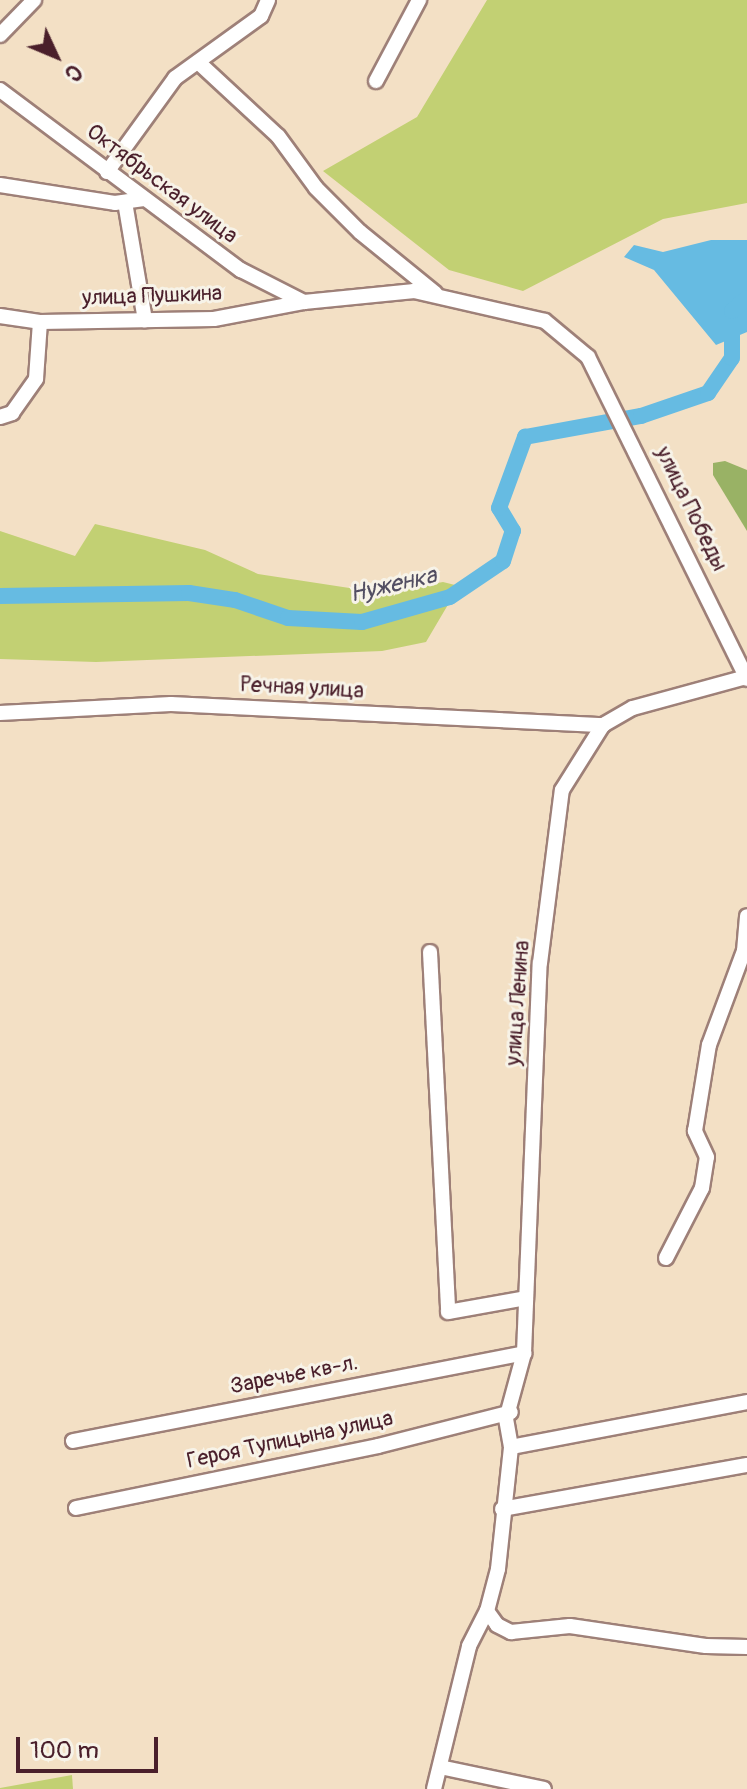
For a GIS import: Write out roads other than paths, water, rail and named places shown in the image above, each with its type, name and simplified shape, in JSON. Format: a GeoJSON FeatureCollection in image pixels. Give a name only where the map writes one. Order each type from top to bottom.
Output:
{"type":"FeatureCollection","features":[{"type":"Feature","properties":{"kind":"street"},"geometry":{"type":"LineString","coordinates":[[0,35],[34,0]]}},
{"type":"Feature","properties":{"kind":"street"},"geometry":{"type":"LineString","coordinates":[[107,172],[175,78],[261,16],[268,0]]}},
{"type":"Feature","properties":{"kind":"street"},"geometry":{"type":"LineString","coordinates":[[376,81],[419,0]]}},
{"type":"Feature","properties":{"kind":"street"},"geometry":{"type":"LineString","coordinates":[[198,62],[278,136],[316,188],[349,221],[435,293]]}},
{"type":"Feature","properties":{"kind":"street","name":"Октябрьская улица"},"geometry":{"type":"LineString","coordinates":[[0,90],[241,270],[304,302]]}},
{"type":"Feature","properties":{"kind":"street"},"geometry":{"type":"LineString","coordinates":[[0,185],[125,202],[144,199]]}},
{"type":"Feature","properties":{"kind":"street"},"geometry":{"type":"LineString","coordinates":[[125,202],[145,320]]}},
{"type":"Feature","properties":{"kind":"street","name":"улица Пушкина"},"geometry":{"type":"LineString","coordinates":[[2,315],[40,322],[214,319],[304,302],[435,293]]}},
{"type":"Feature","properties":{"kind":"street","name":"улица Победы"},"geometry":{"type":"LineString","coordinates":[[435,293],[514,312],[561,330],[588,357],[635,446],[746,678]]}},
{"type":"Feature","properties":{"kind":"street"},"geometry":{"type":"LineString","coordinates":[[0,417],[12,413],[36,379],[40,322]]}},
{"type":"Feature","properties":{"kind":"street"},"geometry":{"type":"LineString","coordinates":[[603,725],[633,708],[746,678]]}},
{"type":"Feature","properties":{"kind":"street","name":"Речная улица"},"geometry":{"type":"LineString","coordinates":[[0,713],[171,704],[603,725]]}},
{"type":"Feature","properties":{"kind":"street","name":"улица Ленина"},"geometry":{"type":"LineString","coordinates":[[434,1789],[469,1646],[487,1611],[498,1569],[511,1447],[506,1427],[524,1353],[540,963],[562,790],[603,725]]}},
{"type":"Feature","properties":{"kind":"street"},"geometry":{"type":"LineString","coordinates":[[666,1258],[702,1188],[707,1157],[695,1131],[709,1045],[744,951],[747,916]]}},
{"type":"Feature","properties":{"kind":"street"},"geometry":{"type":"LineString","coordinates":[[430,952],[448,1312],[526,1298]]}},
{"type":"Feature","properties":{"kind":"street","name":"Заречье кв-л."},"geometry":{"type":"LineString","coordinates":[[73,1441],[524,1353]]}},
{"type":"Feature","properties":{"kind":"street"},"geometry":{"type":"LineString","coordinates":[[511,1447],[747,1402]]}},
{"type":"Feature","properties":{"kind":"street","name":"Героя Тупицына улица"},"geometry":{"type":"LineString","coordinates":[[76,1508],[378,1446],[511,1412]]}},
{"type":"Feature","properties":{"kind":"street"},"geometry":{"type":"LineString","coordinates":[[502,1509],[747,1465]]}},
{"type":"Feature","properties":{"kind":"street"},"geometry":{"type":"LineString","coordinates":[[487,1611],[497,1625],[511,1632],[570,1626],[706,1646],[747,1647]]}},
{"type":"Feature","properties":{"kind":"street"},"geometry":{"type":"LineString","coordinates":[[440,1767],[544,1789]]}},
{"type":"Feature","properties":{"kind":"water"},"geometry":{"type":"Polygon","coordinates":[[[711,240],[747,240],[747,332],[716,345],[654,270],[624,257],[634,245],[663,252],[711,240]]]}},
{"type":"Feature","properties":{"kind":"waterway","name":"Нуженка"},"geometry":{"type":"LineString","coordinates":[[0,596],[189,593],[235,600],[288,618],[362,622],[450,597],[503,561],[513,531],[499,508],[525,437],[641,416],[708,393],[732,358],[732,311],[747,298]]}}]}
